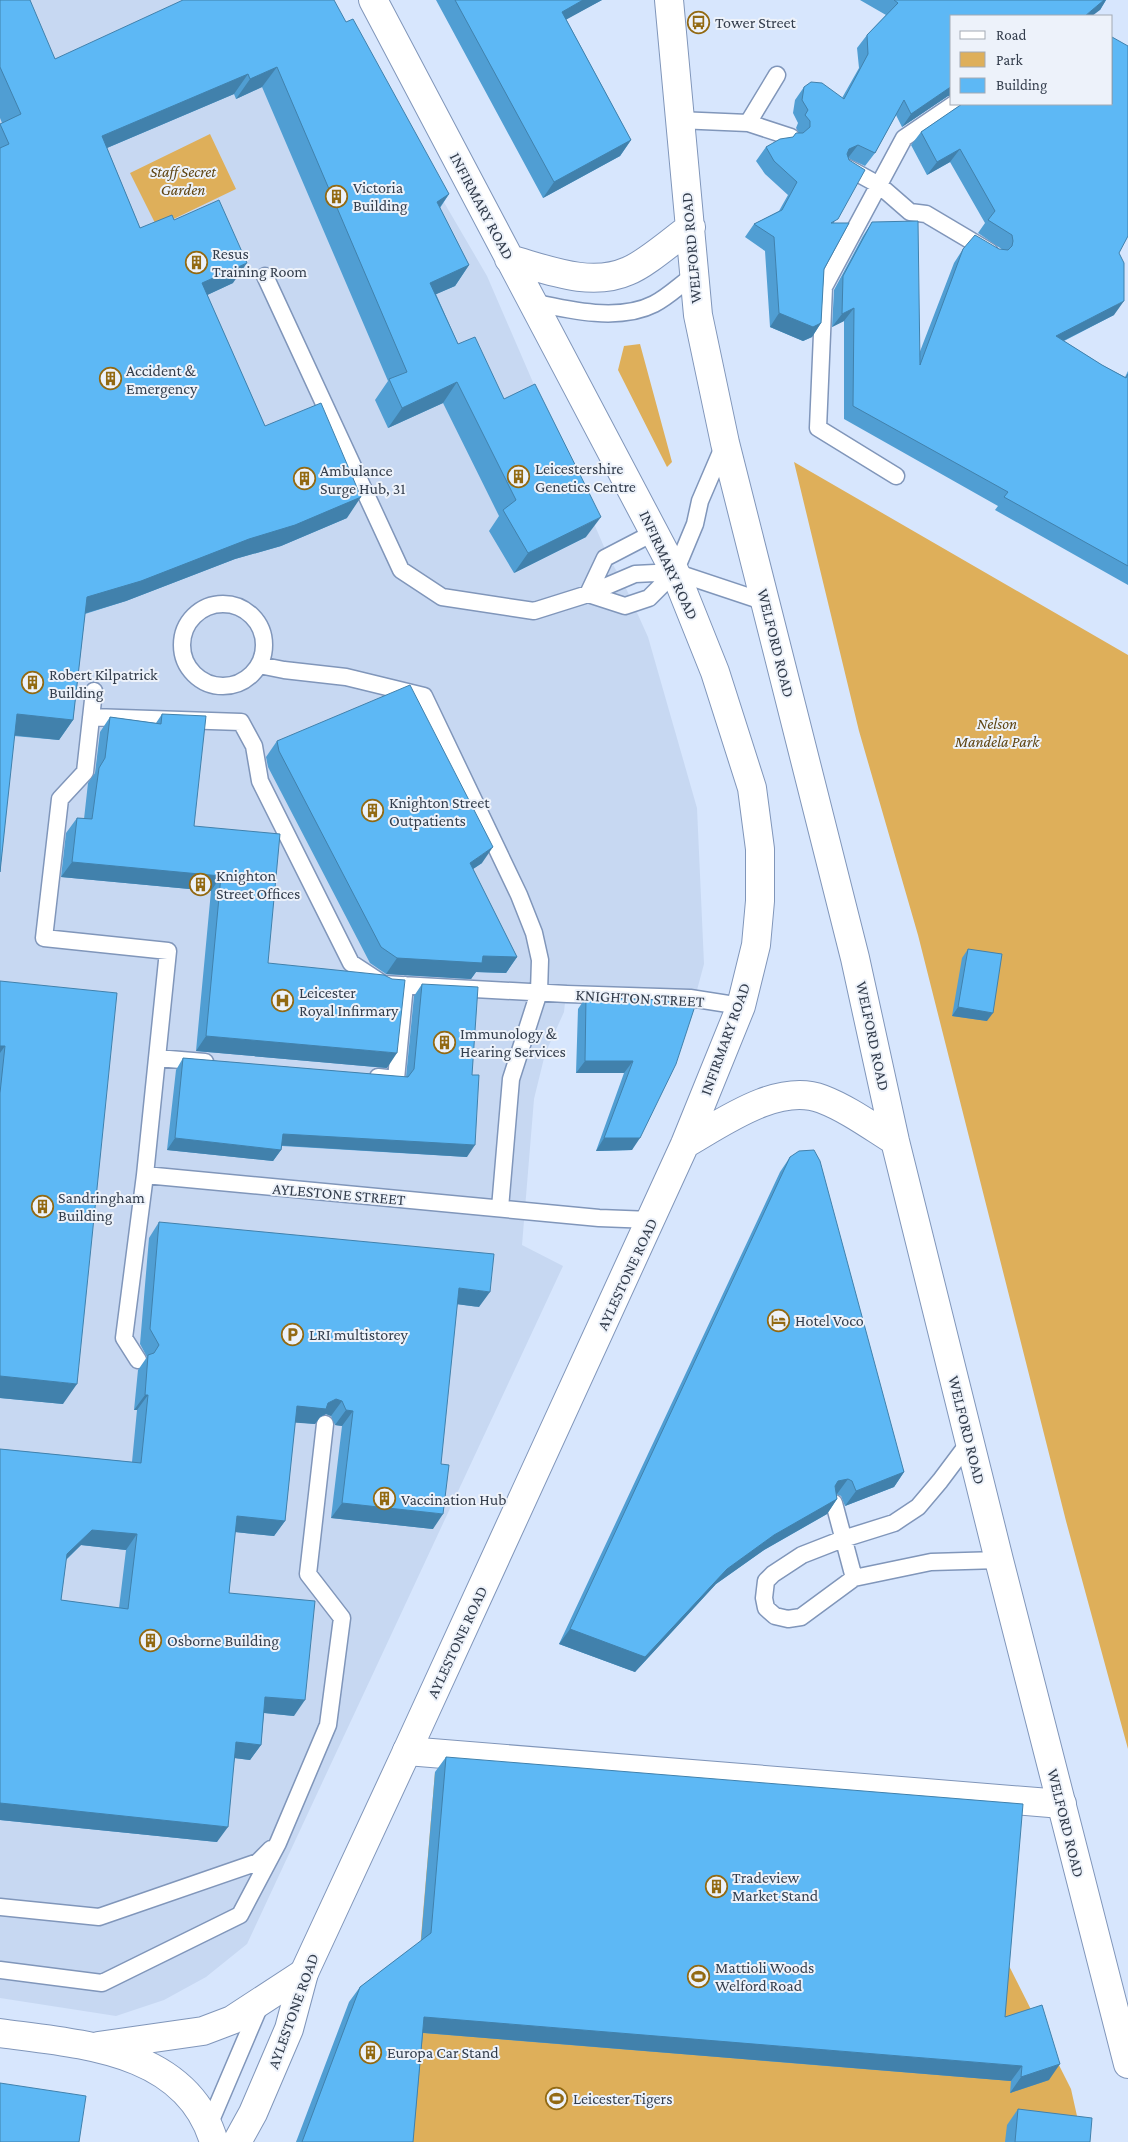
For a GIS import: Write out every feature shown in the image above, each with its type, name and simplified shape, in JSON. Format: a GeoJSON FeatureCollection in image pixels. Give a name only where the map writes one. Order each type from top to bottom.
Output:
{"type":"FeatureCollection","features":[{"type":"Feature","properties":{"kind":"main road","name":"INFIRMARY ROAD"},"geometry":{"type":"LineString","coordinates":[[373,0],[675,572],[716,672],[752,788],[760,849],[760,901],[756,945],[741,1006],[685,1144]]}},
{"type":"Feature","properties":{"kind":"main road","name":"WELFORD ROAD"},"geometry":{"type":"LineString","coordinates":[[668,0],[678,120],[691,227],[698,315],[704,354],[855,958],[895,1141],[999,1560],[1127,2060]]}},
{"type":"Feature","properties":{"kind":"main road"},"geometry":{"type":"LineString","coordinates":[[509,259],[580,277],[606,277],[629,271],[691,227]]}},
{"type":"Feature","properties":{"kind":"main road"},"geometry":{"type":"LineString","coordinates":[[685,1144],[748,1108],[775,1098],[802,1096],[820,1098],[843,1108],[895,1141]]}},
{"type":"Feature","properties":{"kind":"main road","name":"AYLESTONE ROAD"},"geometry":{"type":"LineString","coordinates":[[237,2142],[253,2113],[289,2030],[304,1973],[408,1751],[685,1144]]}},
{"type":"Feature","properties":{"kind":"main road"},"geometry":{"type":"LineString","coordinates":[[408,1751],[1062,1804]]}},
{"type":"Feature","properties":{"kind":"main road"},"geometry":{"type":"LineString","coordinates":[[94,2046],[203,2031],[232,2020],[304,1973]]}},
{"type":"Feature","properties":{"kind":"main road"},"geometry":{"type":"LineString","coordinates":[[0,2033],[94,2046],[156,2068],[183,2088],[211,2134]]}},
{"type":"Feature","properties":{"kind":"lane"},"geometry":{"type":"LineString","coordinates":[[748,123],[777,75]]}},
{"type":"Feature","properties":{"kind":"lane"},"geometry":{"type":"LineString","coordinates":[[896,476],[818,428],[824,287],[904,138],[953,105]]}},
{"type":"Feature","properties":{"kind":"lane"},"geometry":{"type":"LineString","coordinates":[[678,120],[748,123],[791,137]]}},
{"type":"Feature","properties":{"kind":"lane"},"geometry":{"type":"LineString","coordinates":[[848,168],[879,185],[910,212],[926,214],[994,254]]}},
{"type":"Feature","properties":{"kind":"lane"},"geometry":{"type":"LineString","coordinates":[[532,302],[572,312],[610,313],[638,310],[654,304],[694,275]]}},
{"type":"Feature","properties":{"kind":"lane"},"geometry":{"type":"LineString","coordinates":[[265,276],[401,570],[442,597],[534,611],[588,594],[635,574],[675,572],[765,602]]}},
{"type":"Feature","properties":{"kind":"lane"},"geometry":{"type":"LineString","coordinates":[[588,594],[625,606],[650,598],[675,572],[695,524],[700,501],[725,443]]}},
{"type":"Feature","properties":{"kind":"lane"},"geometry":{"type":"LineString","coordinates":[[588,594],[605,558],[655,532]]}},
{"type":"Feature","properties":{"kind":"lane"},"geometry":{"type":"LineString","coordinates":[[225,604],[238,607],[250,613],[259,624],[264,637],[264,652],[259,665],[251,675],[239,682],[227,686],[213,685],[201,679],[188,665],[182,646],[184,632],[190,621],[200,611],[212,606],[225,604]]}},
{"type":"Feature","properties":{"kind":"lane"},"geometry":{"type":"LineString","coordinates":[[259,665],[346,678],[424,696],[519,895],[534,933],[540,960],[539,992],[511,1079],[500,1208]]}},
{"type":"Feature","properties":{"kind":"lane"},"geometry":{"type":"LineString","coordinates":[[94,691],[85,772],[60,799],[44,938],[168,951],[145,1175],[124,1338],[138,1360]]}},
{"type":"Feature","properties":{"kind":"lane","name":"KNIGHTON STREET"},"geometry":{"type":"LineString","coordinates":[[91,717],[241,722],[254,746],[260,781],[351,963],[383,984],[690,998],[741,1006]]}},
{"type":"Feature","properties":{"kind":"lane"},"geometry":{"type":"LineString","coordinates":[[366,1076],[396,1079],[404,985]]}},
{"type":"Feature","properties":{"kind":"lane"},"geometry":{"type":"LineString","coordinates":[[157,1058],[217,1063]]}},
{"type":"Feature","properties":{"kind":"lane","name":"AYLESTONE STREET"},"geometry":{"type":"LineString","coordinates":[[145,1175],[599,1218],[651,1220]]}},
{"type":"Feature","properties":{"kind":"lane"},"geometry":{"type":"LineString","coordinates":[[0,1970],[102,1983],[240,1915],[278,1843],[328,1724],[342,1618],[308,1574],[325,1424]]}},
{"type":"Feature","properties":{"kind":"lane"},"geometry":{"type":"LineString","coordinates":[[970,1441],[940,1481],[918,1506],[894,1523],[843,1539],[802,1555],[773,1574],[766,1581],[764,1588],[766,1608],[774,1616],[788,1619],[801,1617],[854,1578],[931,1562],[999,1560]]}},
{"type":"Feature","properties":{"kind":"lane"},"geometry":{"type":"LineString","coordinates":[[834,1503],[854,1578]]}},
{"type":"Feature","properties":{"kind":"lane"},"geometry":{"type":"LineString","coordinates":[[0,1907],[99,1917],[258,1862],[278,1843]]}},
{"type":"Feature","properties":{"kind":"lane"},"geometry":{"type":"LineString","coordinates":[[211,2134],[261,2002]]}},
{"type":"Feature","properties":{"kind":"shaded area","name":"Leicester Royal Infirmary"},"geometry":{"type":"Polygon","coordinates":[[[0,0],[326,0],[487,276],[608,556],[625,586],[648,637],[697,808],[704,964],[697,990],[567,984],[564,1012],[545,1054],[534,1099],[522,1245],[563,1266],[247,1944],[206,1977],[164,2000],[116,2016],[0,1998],[0,0]]]}},
{"type":"Feature","properties":{"kind":"green space","name":"Staff Secret Garden"},"geometry":{"type":"Polygon","coordinates":[[[210,134],[236,189],[157,227],[130,173],[210,134]]]}},
{"type":"Feature","properties":{"kind":"green space"},"geometry":{"type":"Polygon","coordinates":[[[640,344],[672,462],[667,467],[618,370],[624,346],[640,344]]]}},
{"type":"Feature","properties":{"kind":"green space","name":"Nelson Mandela Park"},"geometry":{"type":"Polygon","coordinates":[[[794,462],[1128,655],[1128,1749],[1066,1521],[918,935],[859,731],[794,462]]]}},
{"type":"Feature","properties":{"kind":"green space","name":"Mattioli Woods Welford Road"},"geometry":{"type":"Polygon","coordinates":[[[435,1772],[1001,1950],[1071,2089],[1081,2134],[1080,2142],[296,2142],[420,1949],[435,1772]]]}},
{"type":"Feature","properties":{"kind":"building"},"geometry":{"type":"Polygon","coordinates":[[[0,0],[30,0],[55,59],[183,0],[334,0],[346,22],[353,19],[449,194],[437,202],[469,265],[430,283],[458,344],[475,337],[504,399],[535,384],[601,517],[528,553],[503,510],[516,500],[457,382],[402,408],[389,379],[407,372],[277,67],[250,79],[248,74],[102,136],[140,228],[172,215],[174,220],[219,200],[247,263],[202,283],[265,426],[321,403],[361,497],[295,525],[249,539],[141,581],[87,597],[73,720],[17,714],[0,872],[0,148],[9,144],[0,124],[21,114],[0,67],[0,0]]]}},
{"type":"Feature","properties":{"kind":"building"},"geometry":{"type":"Polygon","coordinates":[[[455,0],[583,0],[562,12],[631,140],[554,182],[455,0]]]}},
{"type":"Feature","properties":{"kind":"building"},"geometry":{"type":"Polygon","coordinates":[[[894,0],[1104,0],[1086,15],[950,15],[950,87],[911,114],[904,100],[875,153],[858,145],[849,149],[847,154],[849,160],[865,170],[838,219],[831,223],[849,223],[824,269],[821,323],[813,327],[779,313],[774,237],[754,224],[782,210],[797,182],[774,161],[766,147],[780,139],[793,137],[796,133],[803,133],[810,127],[810,121],[805,115],[808,110],[802,100],[804,87],[811,82],[822,83],[844,99],[868,54],[867,35],[898,3],[894,0]]]}},
{"type":"Feature","properties":{"kind":"building"},"geometry":{"type":"Polygon","coordinates":[[[1113,38],[1128,46],[1128,236],[1119,253],[1124,263],[1124,301],[1056,336],[1126,378],[1128,374],[1128,566],[1004,497],[1008,492],[853,406],[854,308],[842,314],[843,276],[872,222],[918,221],[920,365],[963,249],[975,235],[999,249],[1008,250],[1012,246],[1012,235],[988,220],[995,211],[960,149],[937,162],[921,132],[961,105],[1113,105],[1113,38]]]}},
{"type":"Feature","properties":{"kind":"building","name":"Knighton Street Outpatients"},"geometry":{"type":"Polygon","coordinates":[[[410,685],[493,847],[470,863],[517,957],[483,956],[482,963],[397,958],[381,947],[279,751],[277,741],[410,685]]]}},
{"type":"Feature","properties":{"kind":"building"},"geometry":{"type":"Polygon","coordinates":[[[162,714],[206,716],[194,826],[280,834],[268,963],[384,975],[392,979],[405,980],[397,1053],[206,1036],[221,876],[72,862],[77,818],[92,819],[99,768],[105,758],[110,717],[161,724],[162,714]]]}},
{"type":"Feature","properties":{"kind":"building"},"geometry":{"type":"Polygon","coordinates":[[[968,949],[1002,954],[993,1013],[958,1007],[968,949]]]}},
{"type":"Feature","properties":{"kind":"building","name":"Sandringham Building"},"geometry":{"type":"Polygon","coordinates":[[[0,981],[117,993],[77,1384],[0,1376],[0,1093],[5,1046],[0,1046],[0,981]]]}},
{"type":"Feature","properties":{"kind":"building"},"geometry":{"type":"Polygon","coordinates":[[[422,984],[478,987],[472,1075],[479,1075],[475,1145],[283,1134],[281,1150],[175,1138],[183,1058],[408,1077],[414,1069],[422,984]]]}},
{"type":"Feature","properties":{"kind":"building"},"geometry":{"type":"Polygon","coordinates":[[[586,997],[663,1000],[695,1006],[676,1064],[640,1138],[604,1138],[633,1061],[585,1061],[586,997]]]}},
{"type":"Feature","properties":{"kind":"building","name":"Hotel Voco"},"geometry":{"type":"Polygon","coordinates":[[[814,1150],[820,1161],[904,1472],[856,1491],[852,1481],[848,1479],[838,1481],[835,1486],[837,1499],[774,1535],[727,1569],[645,1657],[570,1629],[790,1157],[799,1151],[814,1150]]]}},
{"type":"Feature","properties":{"kind":"building"},"geometry":{"type":"Polygon","coordinates":[[[159,1222],[494,1254],[490,1292],[459,1288],[441,1464],[449,1465],[443,1514],[342,1503],[353,1411],[346,1410],[342,1401],[336,1399],[328,1403],[326,1409],[297,1406],[285,1521],[237,1516],[229,1593],[315,1601],[305,1700],[265,1697],[261,1745],[236,1742],[228,1827],[0,1803],[0,1449],[141,1463],[148,1395],[145,1395],[148,1355],[154,1353],[159,1345],[150,1329],[159,1222]],[[92,1530],[67,1554],[61,1600],[128,1609],[137,1534],[92,1530]]]}},
{"type":"Feature","properties":{"kind":"building","name":"Mattioli Woods Welford Road"},"geometry":{"type":"Polygon","coordinates":[[[446,1757],[1023,1804],[1005,2017],[1042,2005],[1060,2064],[1021,2077],[1022,2066],[424,2017],[413,2142],[302,2142],[360,1987],[431,1933],[446,1757]]]}},
{"type":"Feature","properties":{"kind":"building"},"geometry":{"type":"Polygon","coordinates":[[[0,2083],[86,2096],[79,2142],[0,2142],[0,2083]]]}},
{"type":"Feature","properties":{"kind":"building"},"geometry":{"type":"Polygon","coordinates":[[[1018,2109],[1092,2118],[1090,2142],[1015,2142],[1018,2109]]]}},
{"type":"Feature","properties":{"kind":"place","name":"Tower Street"},"geometry":{"type":"Point","coordinates":[699,22]}},
{"type":"Feature","properties":{"kind":"place","name":"Victoria Building"},"geometry":{"type":"Point","coordinates":[337,196]}},
{"type":"Feature","properties":{"kind":"place","name":"Resus Training Room"},"geometry":{"type":"Point","coordinates":[196,262]}},
{"type":"Feature","properties":{"kind":"place","name":"Accident & Emergency"},"geometry":{"type":"Point","coordinates":[110,379]}},
{"type":"Feature","properties":{"kind":"place","name":"Leicestershire Genetics Centre"},"geometry":{"type":"Point","coordinates":[519,477]}},
{"type":"Feature","properties":{"kind":"place","name":"Ambulance Surge Hub, 31"},"geometry":{"type":"Point","coordinates":[304,479]}},
{"type":"Feature","properties":{"kind":"place","name":"Robert Kilpatrick Building"},"geometry":{"type":"Point","coordinates":[33,683]}},
{"type":"Feature","properties":{"kind":"place","name":"Knighton Street Outpatients"},"geometry":{"type":"Point","coordinates":[373,811]}},
{"type":"Feature","properties":{"kind":"place","name":"Knighton Street Offices"},"geometry":{"type":"Point","coordinates":[200,884]}},
{"type":"Feature","properties":{"kind":"place","name":"Leicester Royal Infirmary"},"geometry":{"type":"Point","coordinates":[283,1001]}},
{"type":"Feature","properties":{"kind":"place","name":"Immunology & Hearing Services"},"geometry":{"type":"Point","coordinates":[444,1042]}},
{"type":"Feature","properties":{"kind":"place","name":"Sandringham Building"},"geometry":{"type":"Point","coordinates":[42,1206]}},
{"type":"Feature","properties":{"kind":"place","name":"Hotel Voco"},"geometry":{"type":"Point","coordinates":[779,1320]}},
{"type":"Feature","properties":{"kind":"place","name":"LRI multistorey"},"geometry":{"type":"Point","coordinates":[293,1334]}},
{"type":"Feature","properties":{"kind":"place","name":"Vaccination Hub"},"geometry":{"type":"Point","coordinates":[385,1499]}},
{"type":"Feature","properties":{"kind":"place","name":"Osborne Building"},"geometry":{"type":"Point","coordinates":[151,1640]}},
{"type":"Feature","properties":{"kind":"place","name":"Tradeview Market Stand"},"geometry":{"type":"Point","coordinates":[716,1886]}},
{"type":"Feature","properties":{"kind":"place","name":"Mattioli Woods Welford Road"},"geometry":{"type":"Point","coordinates":[699,1976]}},
{"type":"Feature","properties":{"kind":"place","name":"Europa Car Stand"},"geometry":{"type":"Point","coordinates":[371,2052]}},
{"type":"Feature","properties":{"kind":"place","name":"Leicester Tigers"},"geometry":{"type":"Point","coordinates":[557,2098]}}]}
